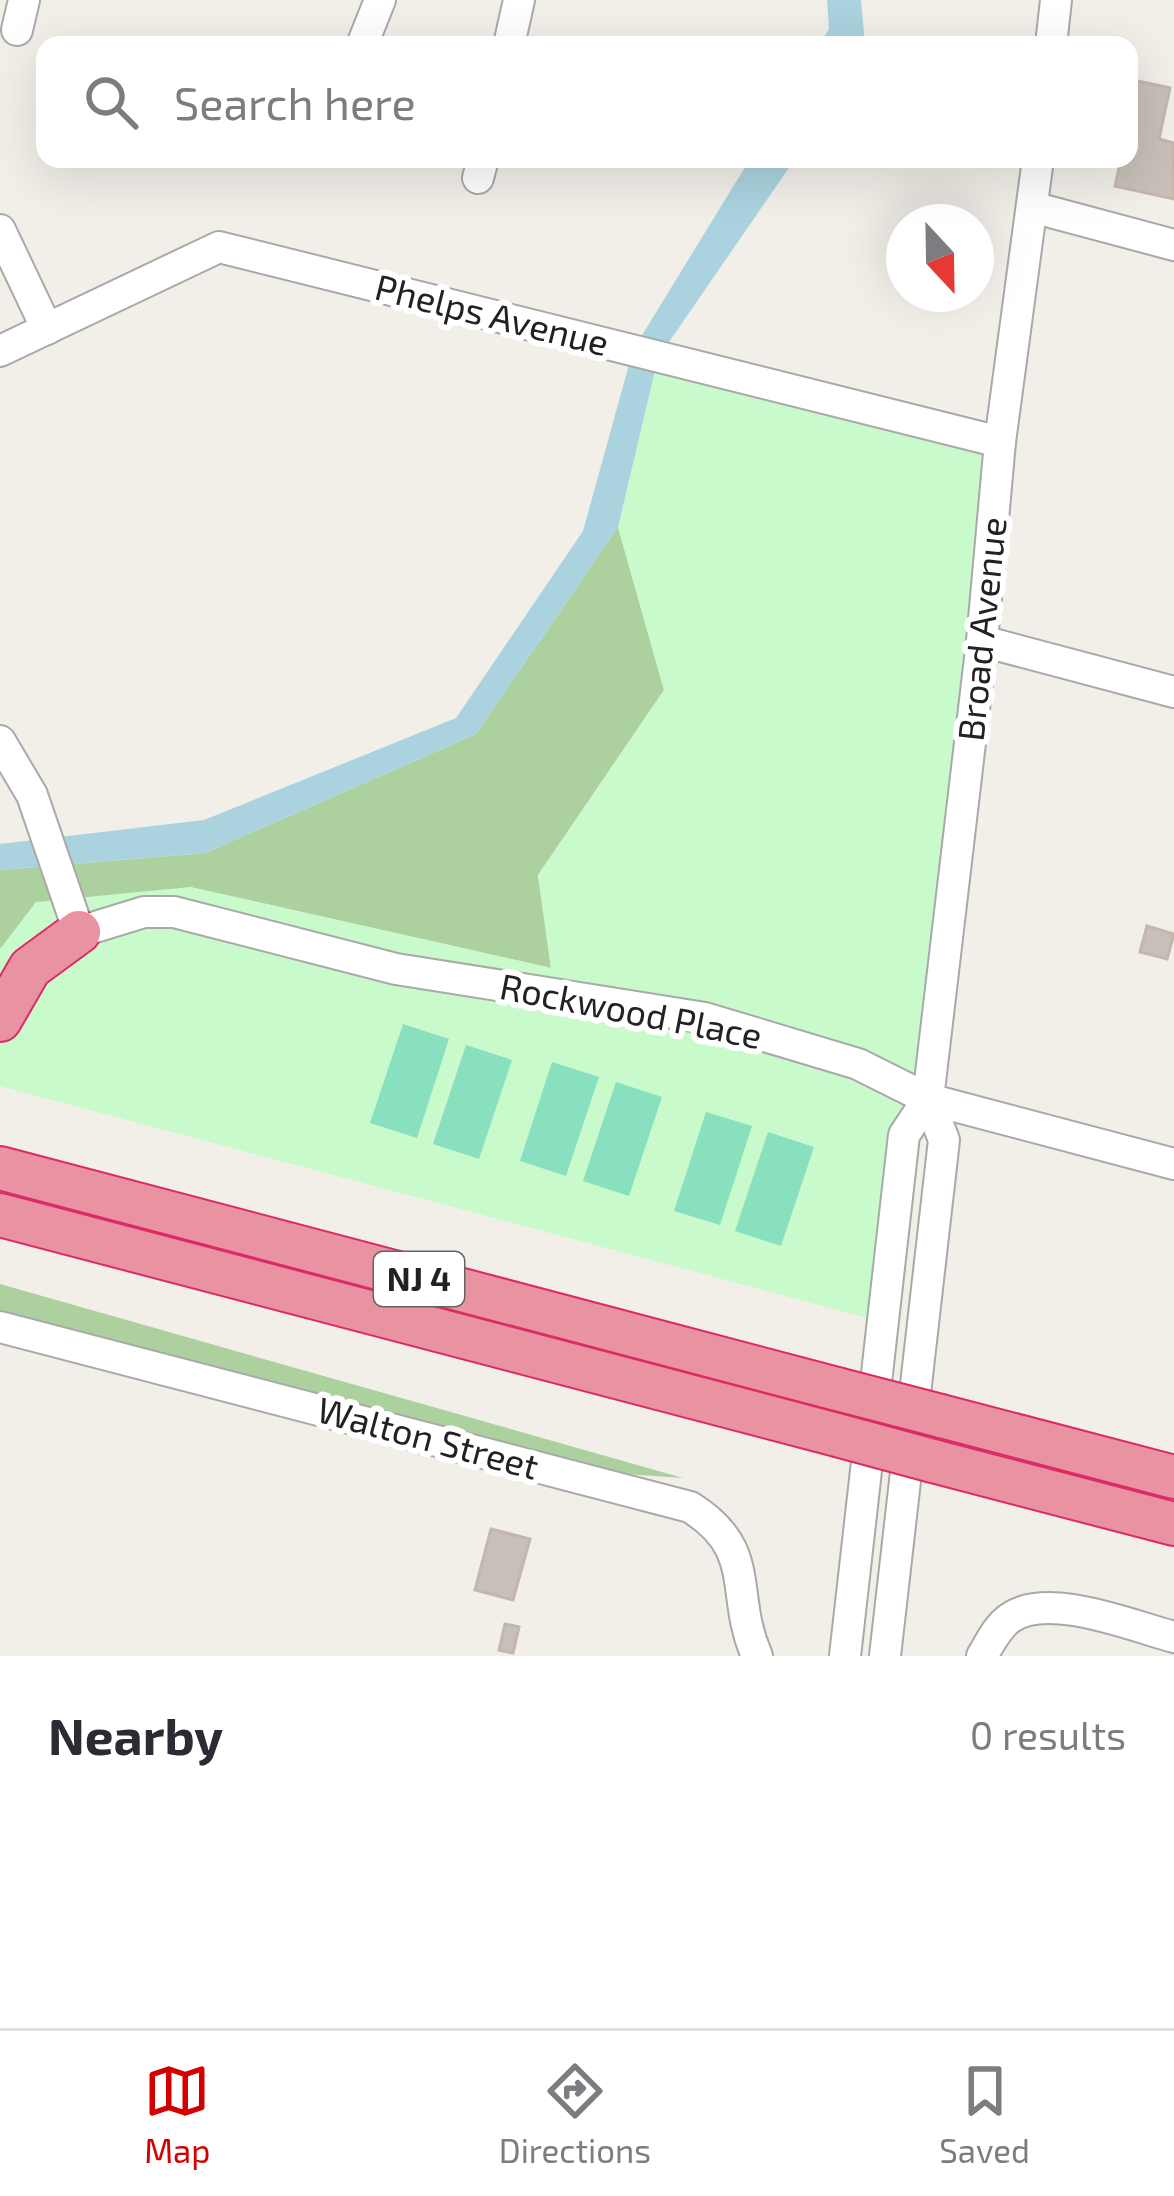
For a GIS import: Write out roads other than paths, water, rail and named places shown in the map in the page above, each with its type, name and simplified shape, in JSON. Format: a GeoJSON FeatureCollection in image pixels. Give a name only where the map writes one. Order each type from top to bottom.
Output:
{"type":"FeatureCollection","features":[{"type":"Feature","properties":{"kind":"highway"},"geometry":{"type":"LineString","coordinates":[[0,1020],[30,968],[73,915]]}},
{"type":"Feature","properties":{"kind":"highway","name":"NJ 4"},"geometry":{"type":"LineString","coordinates":[[0,1168],[1174,1477]]}},
{"type":"Feature","properties":{"kind":"highway","name":"NJ 4"},"geometry":{"type":"LineString","coordinates":[[0,1216],[1174,1524]]}},
{"type":"Feature","properties":{"kind":"street"},"geometry":{"type":"LineString","coordinates":[[366,36],[380,0]]}},
{"type":"Feature","properties":{"kind":"street"},"geometry":{"type":"LineString","coordinates":[[511,36],[519,0]]}},
{"type":"Feature","properties":{"kind":"street"},"geometry":{"type":"LineString","coordinates":[[1052,36],[1057,0]]}},
{"type":"Feature","properties":{"kind":"street","name":"Broad Avenue"},"geometry":{"type":"LineString","coordinates":[[845,1656],[904,1135],[928,1100],[982,641],[1000,442],[1037,168]]}},
{"type":"Feature","properties":{"kind":"street"},"geometry":{"type":"LineString","coordinates":[[1032,207],[1174,245]]}},
{"type":"Feature","properties":{"kind":"street"},"geometry":{"type":"LineString","coordinates":[[0,230],[47,329]]}},
{"type":"Feature","properties":{"kind":"street","name":"Phelps Avenue"},"geometry":{"type":"LineString","coordinates":[[0,351],[218,247],[1000,442]]}},
{"type":"Feature","properties":{"kind":"street"},"geometry":{"type":"LineString","coordinates":[[982,641],[1174,692]]}},
{"type":"Feature","properties":{"kind":"street"},"geometry":{"type":"LineString","coordinates":[[0,743],[32,795],[73,915]]}},
{"type":"Feature","properties":{"kind":"street","name":"Rockwood Place"},"geometry":{"type":"LineString","coordinates":[[73,915],[190,915],[396,969],[705,1018],[857,1064],[928,1100],[1174,1164]]}},
{"type":"Feature","properties":{"kind":"street","name":"Broad Avenue"},"geometry":{"type":"LineString","coordinates":[[884,1656],[944,1140],[928,1100]]}},
{"type":"Feature","properties":{"kind":"street","name":"Walton Street"},"geometry":{"type":"LineString","coordinates":[[0,1327],[690,1507],[714,1523],[732,1545],[757,1656]]}},
{"type":"Feature","properties":{"kind":"street"},"geometry":{"type":"LineString","coordinates":[[982,1656],[1004,1623],[1042,1607],[1072,1610],[1174,1637]]}},
{"type":"Feature","properties":{"kind":"water"},"geometry":{"type":"Polygon","coordinates":[[[827,0],[861,0],[864,36],[825,36],[829,29],[827,0]]]}},
{"type":"Feature","properties":{"kind":"water"},"geometry":{"type":"Polygon","coordinates":[[[744,168],[789,168],[658,358],[618,527],[476,734],[205,853],[0,870],[0,844],[204,820],[456,718],[583,531],[633,350],[744,168]]]}}]}
